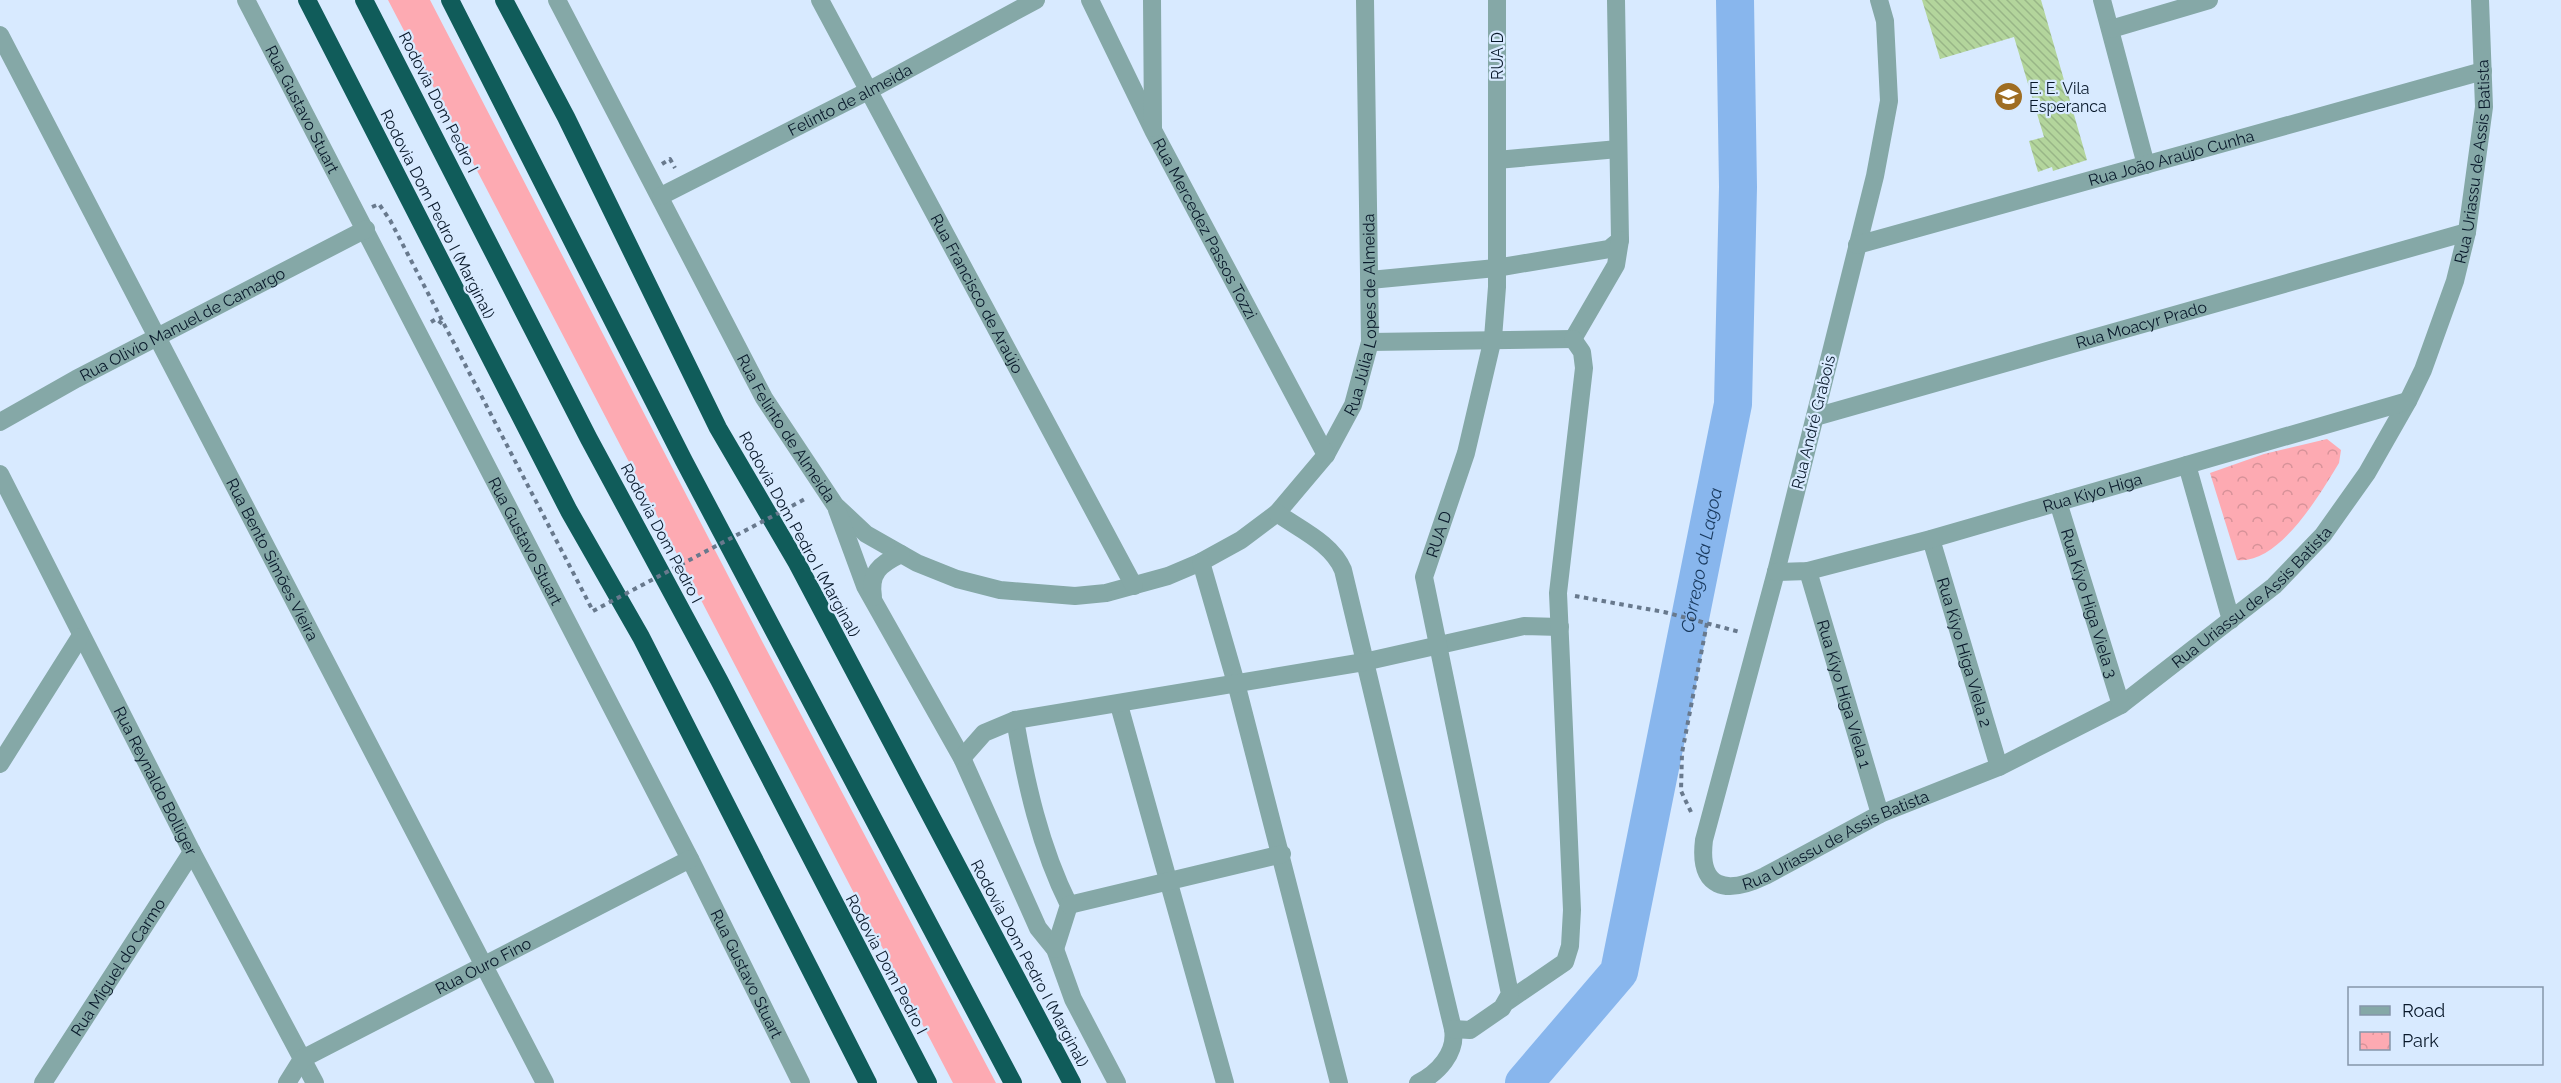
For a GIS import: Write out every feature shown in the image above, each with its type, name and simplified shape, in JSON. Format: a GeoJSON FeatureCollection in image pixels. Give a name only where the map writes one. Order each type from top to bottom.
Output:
{"type":"FeatureCollection","features":[{"type":"Feature","properties":{"kind":"highway","name":"Rodovia Dom Pedro I (Marginal)"},"geometry":{"type":"LineString","coordinates":[[307,0],[568,511],[641,637],[868,1083]]}},
{"type":"Feature","properties":{"kind":"highway","name":"Rodovia Dom Pedro I"},"geometry":{"type":"LineString","coordinates":[[364,0],[589,439],[719,680],[928,1083]]}},
{"type":"Feature","properties":{"kind":"highway"},"geometry":{"type":"LineString","coordinates":[[450,0],[684,461],[1013,1083]]}},
{"type":"Feature","properties":{"kind":"highway","name":"Rodovia Dom Pedro I (Marginal)"},"geometry":{"type":"LineString","coordinates":[[504,0],[566,117],[718,428],[797,563],[1072,1083]]}},
{"type":"Feature","properties":{"kind":"street","name":"Rua Gustavo Stuart"},"geometry":{"type":"LineString","coordinates":[[246,0],[690,859],[801,1083]]}},
{"type":"Feature","properties":{"kind":"street","name":"Rua Felinto de Almeida"},"geometry":{"type":"LineString","coordinates":[[557,0],[765,398],[835,505],[866,534],[901,554],[957,579],[1000,590],[1075,596],[1134,586],[1201,562]]}},
{"type":"Feature","properties":{"kind":"street","name":"Rua Francisco de Araújo"},"geometry":{"type":"LineString","coordinates":[[820,0],[1134,586]]}},
{"type":"Feature","properties":{"kind":"street","name":"Felinto de almeida"},"geometry":{"type":"LineString","coordinates":[[661,196],[868,91],[1036,0]]}},
{"type":"Feature","properties":{"kind":"street","name":"Rua Mercedez Passos Tozzi"},"geometry":{"type":"LineString","coordinates":[[1090,0],[1154,132],[1326,455]]}},
{"type":"Feature","properties":{"kind":"street"},"geometry":{"type":"LineString","coordinates":[[1152,0],[1154,132]]}},
{"type":"Feature","properties":{"kind":"street","name":"Rua Júlia Lopes de Almeida"},"geometry":{"type":"LineString","coordinates":[[1201,562],[1241,540],[1277,513],[1326,455],[1353,405],[1370,342],[1365,0]]}},
{"type":"Feature","properties":{"kind":"street","name":"RUA D"},"geometry":{"type":"LineString","coordinates":[[1497,0],[1496,268],[1493,339],[1466,453],[1424,577],[1436,645],[1510,994],[1508,1001]]}},
{"type":"Feature","properties":{"kind":"street"},"geometry":{"type":"LineString","coordinates":[[1573,339],[1616,265],[1620,240],[1616,0]]}},
{"type":"Feature","properties":{"kind":"street","name":"Rua André Grabois"},"geometry":{"type":"LineString","coordinates":[[1704,840],[1776,572],[1875,176],[1889,100],[1885,21],[1879,0]]}},
{"type":"Feature","properties":{"kind":"street"},"geometry":{"type":"LineString","coordinates":[[2102,0],[2146,165]]}},
{"type":"Feature","properties":{"kind":"street"},"geometry":{"type":"LineString","coordinates":[[2111,29],[2209,0]]}},
{"type":"Feature","properties":{"kind":"street","name":"Rua Uriassu de Assis Batista"},"geometry":{"type":"LineString","coordinates":[[1704,840],[1702,860],[1706,874],[1717,885],[1730,888],[1766,876],[1880,814],[1999,767],[2121,705],[2274,586],[2323,535],[2367,473],[2408,401],[2438,331],[2467,232],[2484,107],[2480,0]]}},
{"type":"Feature","properties":{"kind":"street","name":"Rua Bento Simões Vieira"},"geometry":{"type":"LineString","coordinates":[[0,35],[316,647],[486,966],[545,1083]]}},
{"type":"Feature","properties":{"kind":"street","name":"Rua João Araújo Cunha"},"geometry":{"type":"LineString","coordinates":[[1857,245],[2483,70]]}},
{"type":"Feature","properties":{"kind":"street"},"geometry":{"type":"LineString","coordinates":[[1497,160],[1618,149]]}},
{"type":"Feature","properties":{"kind":"street","name":"Rua Olivio Manuel de Camargo"},"geometry":{"type":"LineString","coordinates":[[0,422],[157,337],[366,229]]}},
{"type":"Feature","properties":{"kind":"street","name":"Rua Moacyr Prado"},"geometry":{"type":"LineString","coordinates":[[1815,417],[2467,232]]}},
{"type":"Feature","properties":{"kind":"street"},"geometry":{"type":"LineString","coordinates":[[1370,280],[1496,268],[1609,249],[1620,240]]}},
{"type":"Feature","properties":{"kind":"street"},"geometry":{"type":"LineString","coordinates":[[1370,342],[1573,339]]}},
{"type":"Feature","properties":{"kind":"street"},"geometry":{"type":"LineString","coordinates":[[1454,1029],[1470,1030],[1565,962],[1570,946],[1572,910],[1558,593],[1584,368],[1582,352],[1573,339]]}},
{"type":"Feature","properties":{"kind":"street","name":"Rua Kiyo Higa"},"geometry":{"type":"LineString","coordinates":[[1776,572],[1808,572],[1931,539],[2408,401]]}},
{"type":"Feature","properties":{"kind":"street"},"geometry":{"type":"LineString","coordinates":[[2187,465],[2231,620]]}},
{"type":"Feature","properties":{"kind":"street","name":"Rua Reynaldo Bolliger"},"geometry":{"type":"LineString","coordinates":[[0,474],[6,496],[315,1083]]}},
{"type":"Feature","properties":{"kind":"street","name":"Rua Kiyo Higa Viela 3"},"geometry":{"type":"LineString","coordinates":[[2058,502],[2121,705]]}},
{"type":"Feature","properties":{"kind":"street"},"geometry":{"type":"LineString","coordinates":[[835,505],[865,586],[962,758],[1038,928],[1054,949],[1073,999],[1117,1083]]}},
{"type":"Feature","properties":{"kind":"street"},"geometry":{"type":"LineString","coordinates":[[1277,513],[1338,558],[1364,662],[1454,1029],[1455,1040],[1441,1067],[1418,1083]]}},
{"type":"Feature","properties":{"kind":"street","name":"Rua Kiyo Higa Viela 2"},"geometry":{"type":"LineString","coordinates":[[1931,539],[1999,767]]}},
{"type":"Feature","properties":{"kind":"street"},"geometry":{"type":"LineString","coordinates":[[874,602],[871,584],[873,576],[879,566],[901,554]]}},
{"type":"Feature","properties":{"kind":"street"},"geometry":{"type":"LineString","coordinates":[[1201,562],[1282,854],[1339,1083]]}},
{"type":"Feature","properties":{"kind":"street","name":"Rua Kiyo Higa Viela 1"},"geometry":{"type":"LineString","coordinates":[[1808,572],[1880,814]]}},
{"type":"Feature","properties":{"kind":"street"},"geometry":{"type":"LineString","coordinates":[[962,758],[984,733],[1015,720],[1119,705],[1364,662],[1524,626],[1560,627]]}},
{"type":"Feature","properties":{"kind":"street"},"geometry":{"type":"LineString","coordinates":[[0,764],[80,636]]}},
{"type":"Feature","properties":{"kind":"street"},"geometry":{"type":"LineString","coordinates":[[1119,705],[1225,1083]]}},
{"type":"Feature","properties":{"kind":"street"},"geometry":{"type":"LineString","coordinates":[[1015,720],[1026,784],[1055,878],[1069,905],[1054,949]]}},
{"type":"Feature","properties":{"kind":"street","name":"Rua Miguel do Carmo"},"geometry":{"type":"LineString","coordinates":[[43,1083],[192,852]]}},
{"type":"Feature","properties":{"kind":"street"},"geometry":{"type":"LineString","coordinates":[[1069,905],[1282,854]]}},
{"type":"Feature","properties":{"kind":"street","name":"Rua Ouro Fino"},"geometry":{"type":"LineString","coordinates":[[287,1083],[303,1059],[690,859]]}},
{"type":"Feature","properties":{"kind":"path"},"geometry":{"type":"LineString","coordinates":[[379,204],[437,309],[593,610],[805,500]]}},
{"type":"Feature","properties":{"kind":"path"},"geometry":{"type":"LineString","coordinates":[[1558,593],[1664,612],[1732,629],[1758,640]]}},
{"type":"Feature","properties":{"kind":"path"},"geometry":{"type":"LineString","coordinates":[[1704,840],[1681,791],[1682,753],[1705,622]]}},
{"type":"Feature","properties":{"kind":"green space"},"geometry":{"type":"Polygon","coordinates":[[[388,0],[430,0],[763,643],[996,1083],[953,1083],[388,0]]]}},
{"type":"Feature","properties":{"kind":"green space"},"geometry":{"type":"Polygon","coordinates":[[[2327,439],[2341,450],[2339,463],[2309,509],[2283,540],[2268,551],[2253,559],[2237,560],[2210,473],[2264,454],[2327,439]]]}},
{"type":"Feature","properties":{"kind":"building"},"geometry":{"type":"Polygon","coordinates":[[[1922,0],[2041,0],[2087,160],[2053,171],[2052,167],[2038,172],[2029,141],[2044,137],[2014,37],[1940,59],[1922,0]]]}},
{"type":"Feature","properties":{"kind":"waterway","name":"Córrego da Lagoa"},"geometry":{"type":"LineString","coordinates":[[1524,1083],[1619,972],[1733,404],[1738,187],[1735,0]]}},
{"type":"Feature","properties":{"kind":"place","name":"E. E. Vila Esperanca"},"geometry":{"type":"Point","coordinates":[2008,97]}}]}
